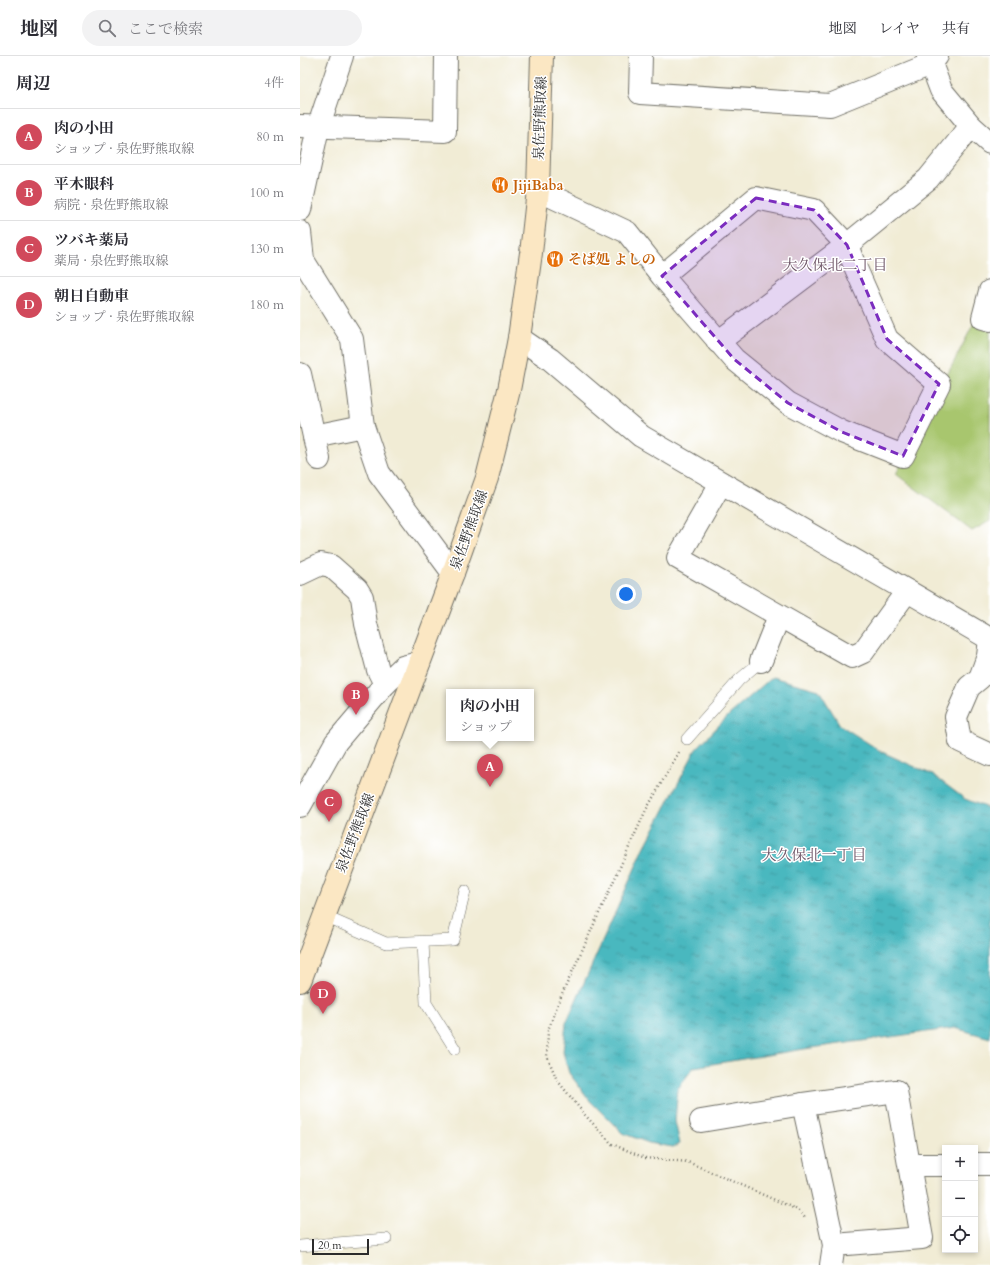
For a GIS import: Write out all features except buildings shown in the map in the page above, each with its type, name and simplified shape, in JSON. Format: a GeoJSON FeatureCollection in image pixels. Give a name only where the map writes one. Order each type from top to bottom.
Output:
{"type":"FeatureCollection","features":[{"type":"Feature","properties":{"kind":"main road","name":"泉佐野熊取線"},"geometry":{"type":"LineString","coordinates":[[300,981],[453,574],[487,478],[509,390],[519,338],[531,253],[538,190],[542,56]]}},
{"type":"Feature","properties":{"kind":"street"},"geometry":{"type":"LineString","coordinates":[[300,210],[309,127],[342,56]]}},
{"type":"Feature","properties":{"kind":"street"},"geometry":{"type":"LineString","coordinates":[[309,127],[445,131],[446,56]]}},
{"type":"Feature","properties":{"kind":"street"},"geometry":{"type":"LineString","coordinates":[[641,56],[640,94],[830,105],[932,59],[941,90],[971,126],[990,143]]}},
{"type":"Feature","properties":{"kind":"street"},"geometry":{"type":"LineString","coordinates":[[718,342],[848,245],[928,179],[971,126]]}},
{"type":"Feature","properties":{"kind":"street"},"geometry":{"type":"LineString","coordinates":[[538,190],[626,232],[662,276],[734,360],[788,403],[842,432],[903,456],[939,384],[887,339],[854,264],[848,245],[814,210],[756,198],[662,276]]}},
{"type":"Feature","properties":{"kind":"street"},"geometry":{"type":"LineString","coordinates":[[300,232],[303,260],[352,339],[364,426],[379,473],[453,574]]}},
{"type":"Feature","properties":{"kind":"street"},"geometry":{"type":"LineString","coordinates":[[990,291],[983,318],[990,320]]}},
{"type":"Feature","properties":{"kind":"street"},"geometry":{"type":"LineString","coordinates":[[519,338],[550,360],[641,436],[990,639],[985,679],[969,687],[956,718],[960,741],[990,756]]}},
{"type":"Feature","properties":{"kind":"street"},"geometry":{"type":"LineString","coordinates":[[300,374],[319,459]]}},
{"type":"Feature","properties":{"kind":"street"},"geometry":{"type":"LineString","coordinates":[[314,436],[364,426]]}},
{"type":"Feature","properties":{"kind":"street"},"geometry":{"type":"LineString","coordinates":[[720,483],[678,558],[852,657],[863,652],[907,591]]}},
{"type":"Feature","properties":{"kind":"street"},"geometry":{"type":"LineString","coordinates":[[300,574],[321,564],[331,566],[357,589],[362,597],[366,624],[378,670],[385,684]]}},
{"type":"Feature","properties":{"kind":"street"},"geometry":{"type":"LineString","coordinates":[[761,661],[779,616]]}},
{"type":"Feature","properties":{"kind":"street"},"geometry":{"type":"LineString","coordinates":[[300,806],[336,742],[385,684],[403,667],[419,663]]}},
{"type":"Feature","properties":{"kind":"street"},"geometry":{"type":"LineString","coordinates":[[701,1121],[803,1104],[896,1091],[922,1238],[832,1255],[803,1104]]}},
{"type":"Feature","properties":{"kind":"street"},"geometry":{"type":"LineString","coordinates":[[910,1165],[942,1164]]}},
{"type":"Feature","properties":{"kind":"street"},"geometry":{"type":"LineString","coordinates":[[978,1164],[990,1164]]}},
{"type":"Feature","properties":{"kind":"lane"},"geometry":{"type":"LineString","coordinates":[[687,739],[739,680],[761,661]]}},
{"type":"Feature","properties":{"kind":"lane"},"geometry":{"type":"LineString","coordinates":[[324,916],[386,943],[453,940],[465,891]]}},
{"type":"Feature","properties":{"kind":"lane"},"geometry":{"type":"LineString","coordinates":[[423,942],[426,1003],[455,1049]]}},
{"type":"Feature","properties":{"kind":"lane"},"geometry":{"type":"LineString","coordinates":[[300,1246],[386,1239]]}},
{"type":"Feature","properties":{"kind":"path"},"geometry":{"type":"LineString","coordinates":[[687,739],[646,810],[559,1001],[548,1030],[547,1056],[557,1080],[585,1116],[612,1144],[645,1158],[688,1162],[798,1210],[807,1220]]}},
{"type":"Feature","properties":{"kind":"highlighted area"},"geometry":{"type":"Polygon","coordinates":[[[756,198],[814,210],[847,245],[887,339],[939,384],[903,456],[842,432],[788,403],[734,359],[662,276],[756,198]]]}},
{"type":"Feature","properties":{"kind":"green space"},"geometry":{"type":"Polygon","coordinates":[[[975,321],[990,326],[990,521],[972,531],[896,474],[975,321]]]}},
{"type":"Feature","properties":{"kind":"water"},"geometry":{"type":"Polygon","coordinates":[[[772,677],[819,690],[840,725],[882,752],[933,775],[965,799],[990,809],[990,1038],[955,1028],[804,1049],[694,1067],[678,1088],[675,1121],[680,1144],[673,1147],[649,1143],[622,1133],[591,1102],[569,1073],[563,1052],[566,1023],[644,848],[696,749],[728,716],[772,677]]]}},
{"type":"Feature","properties":{"kind":"place","name":"JijiBaba"},"geometry":{"type":"Point","coordinates":[500,185]}},
{"type":"Feature","properties":{"kind":"place","name":"そば処 よしの"},"geometry":{"type":"Point","coordinates":[555,259]}},
{"type":"Feature","properties":{"kind":"place","name":"平木眼科"},"geometry":{"type":"Point","coordinates":[356,715]}},
{"type":"Feature","properties":{"kind":"place","name":"肉の小田"},"geometry":{"type":"Point","coordinates":[490,787]}},
{"type":"Feature","properties":{"kind":"place","name":"ツバキ薬局"},"geometry":{"type":"Point","coordinates":[329,822]}},
{"type":"Feature","properties":{"kind":"place","name":"朝日自動車"},"geometry":{"type":"Point","coordinates":[323,1014]}},
{"type":"Feature","properties":{"kind":"district","name":"大久保北二丁目"},"geometry":{"type":"Point","coordinates":[835,265]}},
{"type":"Feature","properties":{"kind":"district","name":"大久保北一丁目"},"geometry":{"type":"Point","coordinates":[814,855]}}]}
